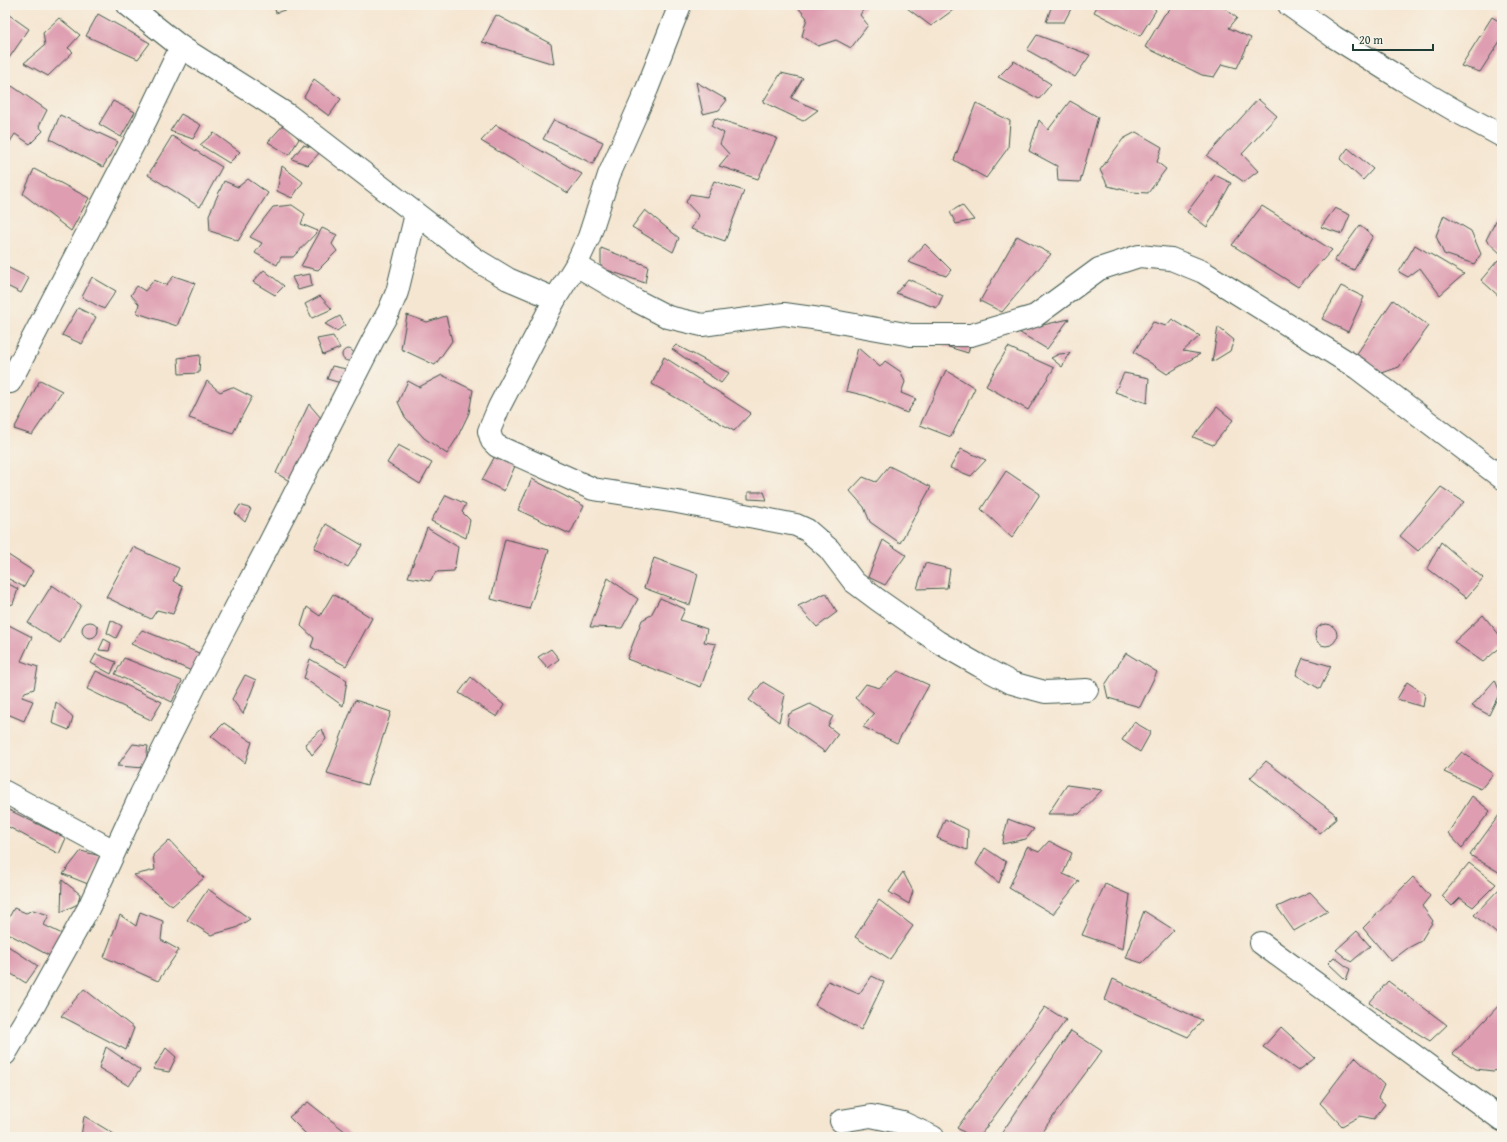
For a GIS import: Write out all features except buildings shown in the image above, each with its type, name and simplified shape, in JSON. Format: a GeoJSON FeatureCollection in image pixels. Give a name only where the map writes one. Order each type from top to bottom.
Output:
{"type":"FeatureCollection","features":[{"type":"Feature","properties":{"kind":"street"},"geometry":{"type":"LineString","coordinates":[[128,5],[181,47],[288,115],[475,259],[508,279],[555,299]]}},
{"type":"Feature","properties":{"kind":"street"},"geometry":{"type":"LineString","coordinates":[[680,5],[647,89],[609,175],[589,237],[576,265],[555,299],[499,407],[490,432],[492,440],[498,446],[593,489],[678,502],[796,525],[807,530],[824,544],[854,582],[938,642],[980,666],[1012,683],[1045,692],[1087,690]]}},
{"type":"Feature","properties":{"kind":"street"},"geometry":{"type":"LineString","coordinates":[[1289,5],[1334,37],[1403,80],[1502,136]]}},
{"type":"Feature","properties":{"kind":"street"},"geometry":{"type":"LineString","coordinates":[[7,384],[146,120],[181,47]]}},
{"type":"Feature","properties":{"kind":"street"},"geometry":{"type":"LineString","coordinates":[[5,1054],[88,909],[141,794],[201,674],[389,311],[397,292],[416,214]]}},
{"type":"Feature","properties":{"kind":"street"},"geometry":{"type":"LineString","coordinates":[[576,265],[637,301],[668,317],[702,325],[784,314],[911,335],[963,335],[1036,316],[1099,270],[1139,256],[1171,259],[1202,272],[1357,368],[1502,478]]}},
{"type":"Feature","properties":{"kind":"street"},"geometry":{"type":"LineString","coordinates":[[5,792],[114,851]]}},
{"type":"Feature","properties":{"kind":"street"},"geometry":{"type":"LineString","coordinates":[[1261,943],[1502,1120]]}},
{"type":"Feature","properties":{"kind":"street"},"geometry":{"type":"LineString","coordinates":[[841,1121],[871,1116],[903,1123],[933,1137]]}}]}
